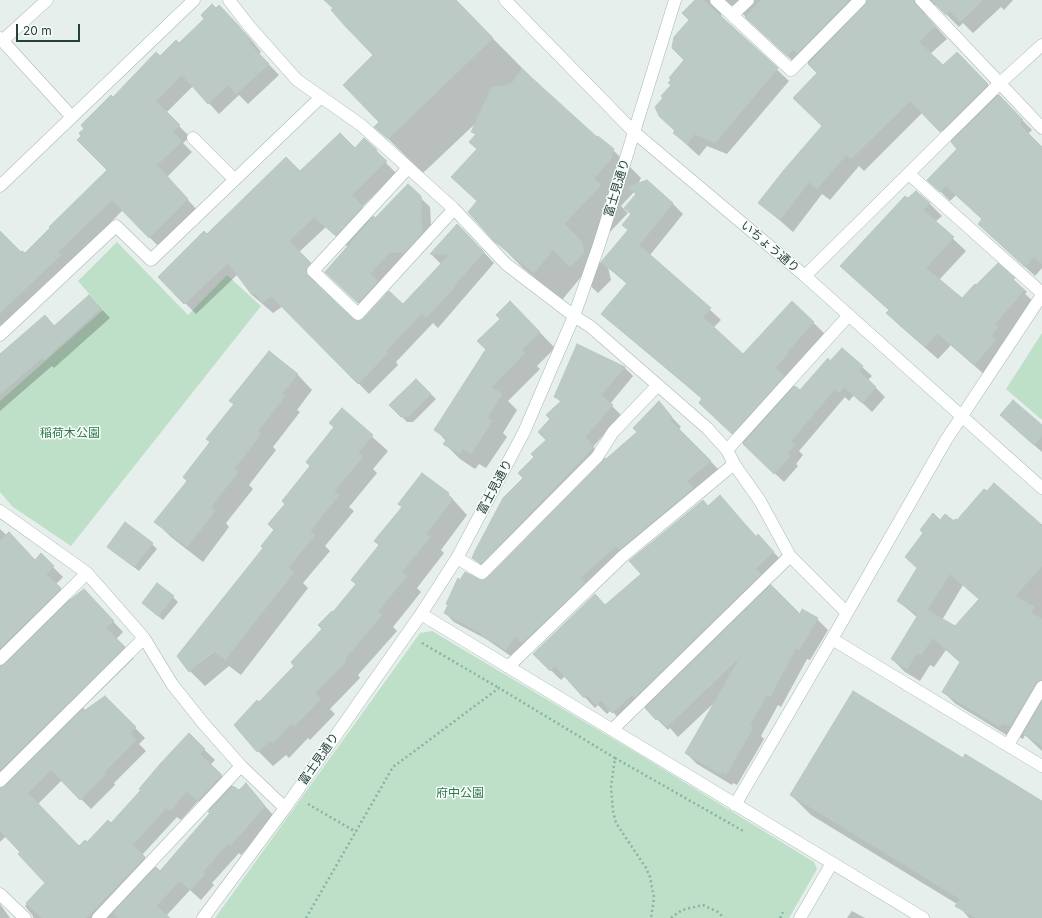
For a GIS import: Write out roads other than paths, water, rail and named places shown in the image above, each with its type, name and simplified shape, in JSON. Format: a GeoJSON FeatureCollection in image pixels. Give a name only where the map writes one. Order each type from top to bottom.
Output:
{"type":"FeatureCollection","features":[{"type":"Feature","properties":{"kind":"street"},"geometry":{"type":"LineString","coordinates":[[47,0],[1,40],[71,116]]}},
{"type":"Feature","properties":{"kind":"street"},"geometry":{"type":"LineString","coordinates":[[0,186],[71,116],[194,0]]}},
{"type":"Feature","properties":{"kind":"street"},"geometry":{"type":"LineString","coordinates":[[228,0],[297,80],[362,125],[454,209],[506,264],[574,316],[591,327],[707,428],[727,450],[734,464],[760,501],[790,556],[847,613]]}},
{"type":"Feature","properties":{"kind":"street","name":"いちょう通り"},"geometry":{"type":"LineString","coordinates":[[505,0],[634,132],[849,314],[1042,488]]}},
{"type":"Feature","properties":{"kind":"street","name":"富士見通り"},"geometry":{"type":"LineString","coordinates":[[204,918],[285,808],[421,614],[457,558],[524,432],[574,316],[599,245],[674,0]]}},
{"type":"Feature","properties":{"kind":"street"},"geometry":{"type":"LineString","coordinates":[[716,0],[791,70],[860,0]]}},
{"type":"Feature","properties":{"kind":"street"},"geometry":{"type":"LineString","coordinates":[[732,15],[748,0]]}},
{"type":"Feature","properties":{"kind":"street"},"geometry":{"type":"LineString","coordinates":[[921,0],[1042,128]]}},
{"type":"Feature","properties":{"kind":"street"},"geometry":{"type":"LineString","coordinates":[[805,276],[1000,83],[1042,45]]}},
{"type":"Feature","properties":{"kind":"street"},"geometry":{"type":"LineString","coordinates":[[0,335],[116,226],[151,260],[321,97]]}},
{"type":"Feature","properties":{"kind":"street"},"geometry":{"type":"LineString","coordinates":[[193,138],[234,179]]}},
{"type":"Feature","properties":{"kind":"street"},"geometry":{"type":"LineString","coordinates":[[408,168],[313,271],[358,314],[454,209]]}},
{"type":"Feature","properties":{"kind":"street"},"geometry":{"type":"LineString","coordinates":[[735,805],[946,440],[1042,294],[909,174]]}},
{"type":"Feature","properties":{"kind":"street"},"geometry":{"type":"LineString","coordinates":[[727,450],[849,314]]}},
{"type":"Feature","properties":{"kind":"street"},"geometry":{"type":"LineString","coordinates":[[457,558],[482,572],[597,457],[613,432],[658,385]]}},
{"type":"Feature","properties":{"kind":"street"},"geometry":{"type":"LineString","coordinates":[[508,667],[623,556],[734,464]]}},
{"type":"Feature","properties":{"kind":"street"},"geometry":{"type":"LineString","coordinates":[[1,515],[87,573],[144,638],[172,684],[241,766],[285,808]]}},
{"type":"Feature","properties":{"kind":"street"},"geometry":{"type":"LineString","coordinates":[[612,730],[790,556]]}},
{"type":"Feature","properties":{"kind":"street"},"geometry":{"type":"LineString","coordinates":[[0,658],[87,573]]}},
{"type":"Feature","properties":{"kind":"street"},"geometry":{"type":"LineString","coordinates":[[421,614],[923,918]]}},
{"type":"Feature","properties":{"kind":"street"},"geometry":{"type":"LineString","coordinates":[[0,781],[144,638]]}},
{"type":"Feature","properties":{"kind":"street"},"geometry":{"type":"LineString","coordinates":[[832,638],[1042,766]]}},
{"type":"Feature","properties":{"kind":"street"},"geometry":{"type":"LineString","coordinates":[[1008,745],[1042,687]]}},
{"type":"Feature","properties":{"kind":"street"},"geometry":{"type":"LineString","coordinates":[[98,918],[241,766]]}},
{"type":"Feature","properties":{"kind":"street"},"geometry":{"type":"LineString","coordinates":[[800,918],[832,863]]}},
{"type":"Feature","properties":{"kind":"street"},"geometry":{"type":"LineString","coordinates":[[0,894],[25,918]]}},
{"type":"Feature","properties":{"kind":"park label","name":"稲荷木公園"},"geometry":{"type":"Point","coordinates":[70,433]}},
{"type":"Feature","properties":{"kind":"park label","name":"府中公園"},"geometry":{"type":"Point","coordinates":[460,793]}}]}
